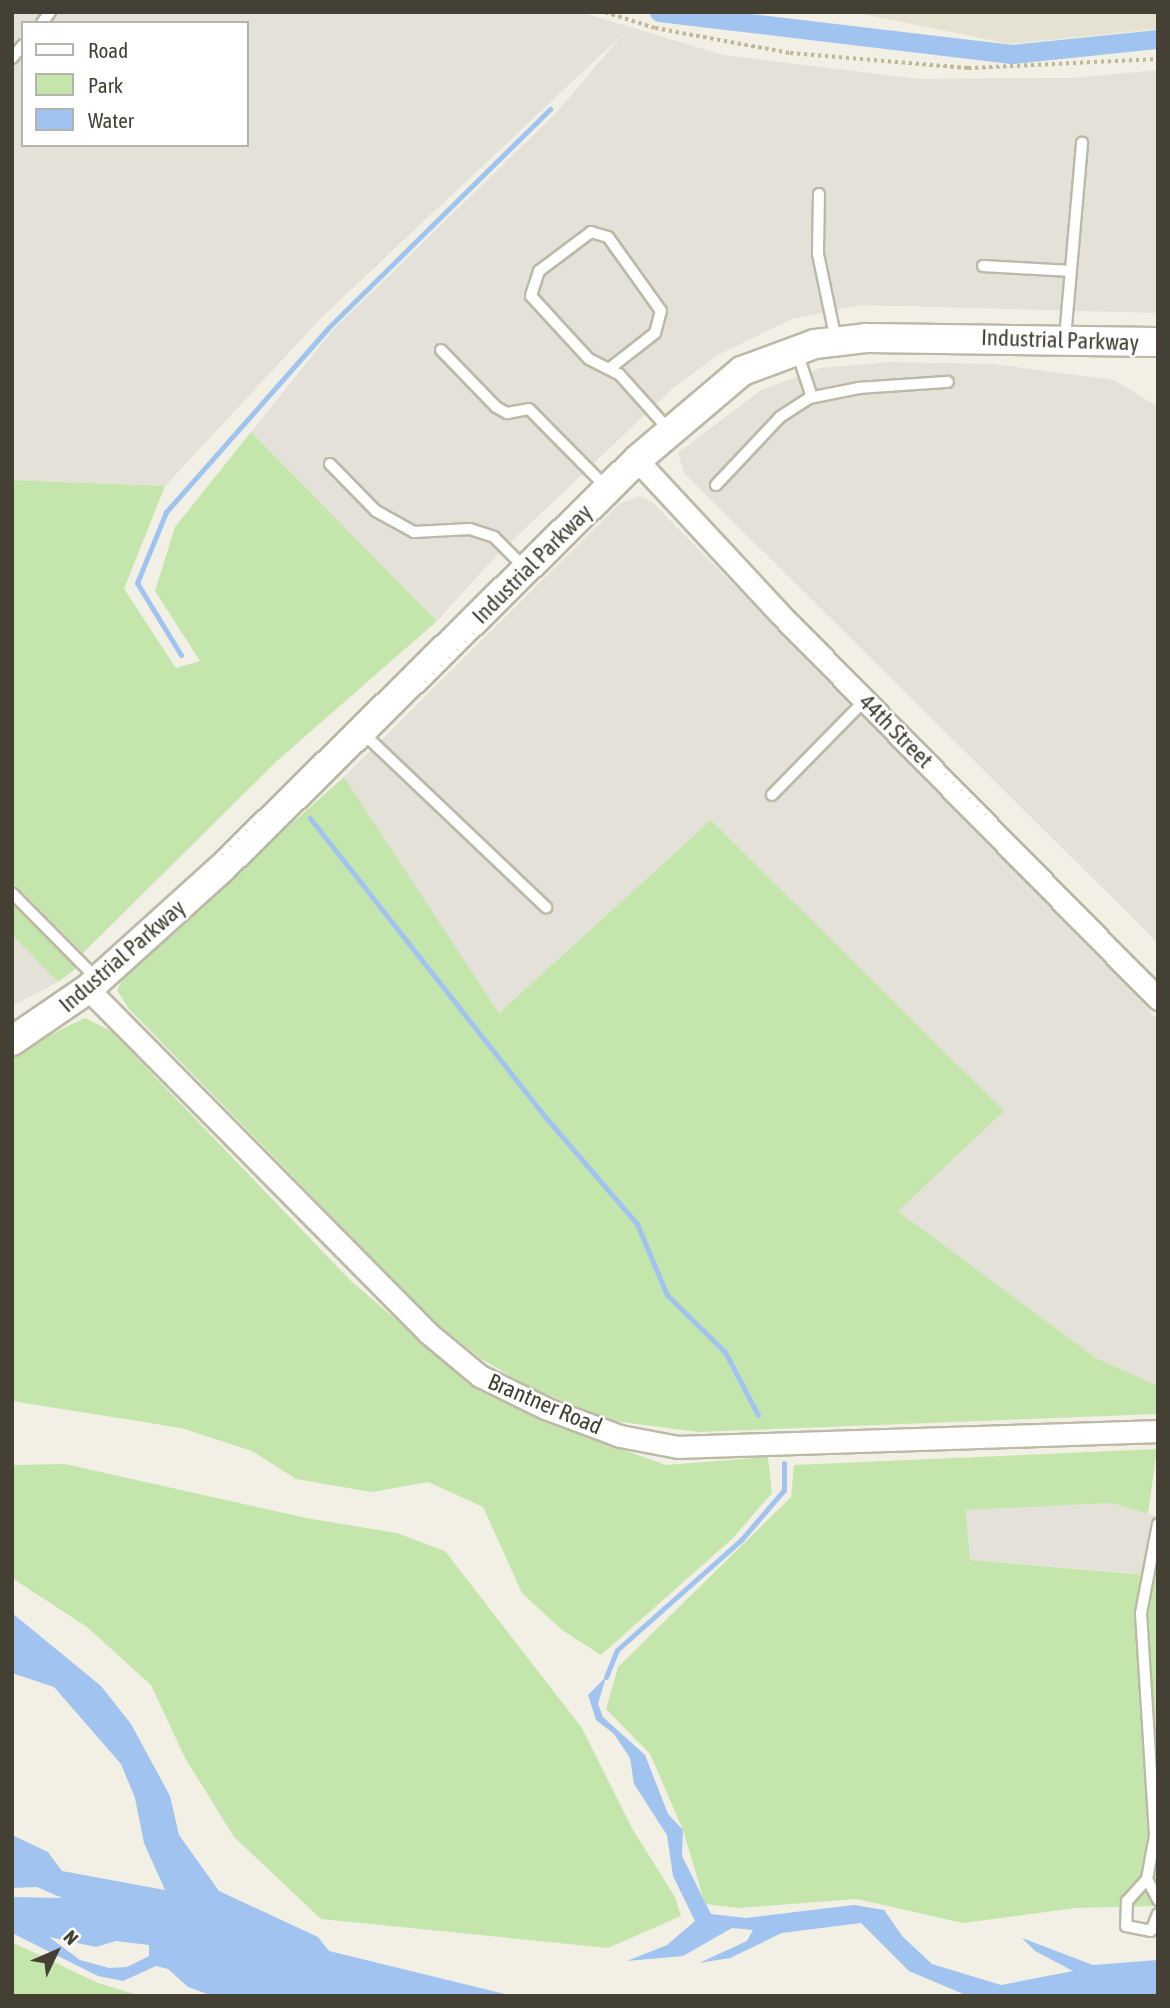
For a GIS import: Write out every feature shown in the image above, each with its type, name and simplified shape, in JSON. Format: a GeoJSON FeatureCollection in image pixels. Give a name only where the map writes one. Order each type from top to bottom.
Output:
{"type":"FeatureCollection","features":[{"type":"Feature","properties":{"kind":"street","name":"Industrial Parkway"},"geometry":{"type":"LineString","coordinates":[[16,1031],[93,985],[221,869],[528,571],[637,460],[669,430],[742,371],[797,349],[836,341],[896,336],[1158,342]]}},
{"type":"Feature","properties":{"kind":"street","name":"44th Street"},"geometry":{"type":"LineString","coordinates":[[637,460],[865,700],[1158,999]]}},
{"type":"Feature","properties":{"kind":"street","name":"Brantner Road"},"geometry":{"type":"LineString","coordinates":[[93,985],[427,1332],[480,1376],[545,1408],[620,1436],[678,1447],[1158,1431]]}},
{"type":"Feature","properties":{"kind":"lane"},"geometry":{"type":"LineString","coordinates":[[1064,341],[1082,143]]}},
{"type":"Feature","properties":{"kind":"lane"},"geometry":{"type":"LineString","coordinates":[[819,194],[818,254],[836,341]]}},
{"type":"Feature","properties":{"kind":"lane"},"geometry":{"type":"LineString","coordinates":[[609,369],[655,333],[661,311],[608,237],[591,232],[539,271],[531,296],[589,359],[609,369],[669,430]]}},
{"type":"Feature","properties":{"kind":"lane"},"geometry":{"type":"LineString","coordinates":[[983,266],[1070,271]]}},
{"type":"Feature","properties":{"kind":"lane"},"geometry":{"type":"LineString","coordinates":[[797,349],[812,397]]}},
{"type":"Feature","properties":{"kind":"lane"},"geometry":{"type":"LineString","coordinates":[[441,350],[496,407],[507,413],[529,409],[608,489]]}},
{"type":"Feature","properties":{"kind":"lane"},"geometry":{"type":"LineString","coordinates":[[716,485],[780,417],[812,397],[859,388],[948,382]]}},
{"type":"Feature","properties":{"kind":"lane"},"geometry":{"type":"LineString","coordinates":[[330,464],[386,516],[414,531],[470,529],[494,537],[528,571]]}},
{"type":"Feature","properties":{"kind":"lane"},"geometry":{"type":"LineString","coordinates":[[772,796],[865,700]]}},
{"type":"Feature","properties":{"kind":"lane"},"geometry":{"type":"LineString","coordinates":[[361,731],[546,907]]}},
{"type":"Feature","properties":{"kind":"lane"},"geometry":{"type":"LineString","coordinates":[[12,893],[93,985]]}},
{"type":"Feature","properties":{"kind":"lane"},"geometry":{"type":"LineString","coordinates":[[1158,1524],[1141,1613],[1155,1836],[1147,1879],[1127,1901],[1126,1926],[1151,1931],[1158,1914]]}},
{"type":"Feature","properties":{"kind":"lane"},"geometry":{"type":"LineString","coordinates":[[1147,1879],[1158,1900]]}},
{"type":"Feature","properties":{"kind":"path"},"geometry":{"type":"LineString","coordinates":[[605,12],[655,28],[790,53],[968,68],[1158,59]]}},
{"type":"Feature","properties":{"kind":"shaded area"},"geometry":{"type":"Polygon","coordinates":[[[12,12],[580,12],[723,55],[919,79],[1074,78],[1158,70],[1158,313],[861,305],[792,319],[718,355],[673,388],[494,558],[437,621],[251,432],[334,329],[557,112],[622,35],[324,315],[165,486],[12,480],[12,12]]]}},
{"type":"Feature","properties":{"kind":"shaded area"},"geometry":{"type":"Polygon","coordinates":[[[853,12],[1158,12],[1158,29],[1009,44],[853,12]]]}},
{"type":"Feature","properties":{"kind":"shaded area"},"geometry":{"type":"Polygon","coordinates":[[[890,362],[993,364],[1114,380],[1158,407],[1158,943],[684,473],[678,453],[761,390],[820,368],[890,362]]]}},
{"type":"Feature","properties":{"kind":"shaded area"},"geometry":{"type":"Polygon","coordinates":[[[639,496],[651,501],[1130,986],[1158,1021],[1158,1386],[1096,1358],[897,1210],[1003,1111],[711,820],[499,1013],[344,777],[618,505],[639,496]]]}},
{"type":"Feature","properties":{"kind":"shaded area"},"geometry":{"type":"Polygon","coordinates":[[[12,935],[58,982],[12,1006],[12,935]]]}},
{"type":"Feature","properties":{"kind":"shaded area"},"geometry":{"type":"Polygon","coordinates":[[[1112,1503],[1158,1517],[1158,1581],[1131,1573],[970,1560],[966,1509],[1112,1503]]]}},
{"type":"Feature","properties":{"kind":"green space"},"geometry":{"type":"Polygon","coordinates":[[[251,432],[437,621],[278,760],[83,953],[12,882],[12,480],[165,486],[124,589],[176,668],[200,661],[155,591],[175,527],[251,432]]]}},
{"type":"Feature","properties":{"kind":"green space"},"geometry":{"type":"Polygon","coordinates":[[[344,777],[499,1013],[711,820],[1004,1111],[898,1211],[1096,1358],[1158,1386],[1158,1414],[698,1432],[614,1421],[531,1388],[480,1358],[437,1324],[129,1009],[117,990],[129,967],[344,777]]]}},
{"type":"Feature","properties":{"kind":"green space"},"geometry":{"type":"Polygon","coordinates":[[[12,903],[77,968],[58,982],[12,935],[12,903]]]}},
{"type":"Feature","properties":{"kind":"green space"},"geometry":{"type":"Polygon","coordinates":[[[85,1018],[111,1031],[350,1280],[478,1390],[550,1424],[666,1465],[768,1457],[772,1493],[733,1538],[601,1655],[562,1630],[522,1593],[483,1507],[428,1482],[372,1492],[296,1479],[252,1451],[181,1428],[12,1401],[12,1053],[85,1018]]]}},
{"type":"Feature","properties":{"kind":"green space"},"geometry":{"type":"Polygon","coordinates":[[[1157,1449],[1148,1514],[1112,1503],[966,1510],[970,1560],[1136,1574],[1158,1581],[1158,1906],[1076,1908],[963,1923],[857,1899],[739,1908],[705,1904],[683,1830],[650,1754],[606,1709],[618,1667],[791,1497],[794,1465],[1157,1449]]]}},
{"type":"Feature","properties":{"kind":"green space"},"geometry":{"type":"Polygon","coordinates":[[[65,1464],[306,1518],[397,1533],[445,1551],[582,1728],[633,1830],[675,1897],[681,1916],[608,1948],[321,1919],[234,1837],[185,1758],[151,1685],[87,1627],[12,1578],[12,1465],[65,1464]]]}},
{"type":"Feature","properties":{"kind":"green space"},"geometry":{"type":"Polygon","coordinates":[[[12,1942],[98,1983],[141,1996],[12,1996],[12,1942]]]}},
{"type":"Feature","properties":{"kind":"water"},"geometry":{"type":"Polygon","coordinates":[[[12,1613],[101,1686],[131,1724],[170,1796],[179,1835],[219,1891],[318,1937],[329,1951],[513,1996],[213,1996],[188,1987],[168,1969],[156,1966],[123,1981],[98,1976],[12,1933],[12,1897],[62,1898],[37,1887],[12,1888],[12,1835],[48,1852],[62,1871],[165,1890],[144,1843],[135,1798],[121,1764],[54,1687],[12,1673],[12,1613]],[[49,1937],[80,1960],[109,1968],[127,1967],[149,1956],[149,1945],[116,1941],[96,1947],[49,1937]]]}},
{"type":"Feature","properties":{"kind":"water"},"geometry":{"type":"Polygon","coordinates":[[[606,1677],[598,1704],[603,1717],[645,1755],[668,1814],[683,1830],[682,1856],[711,1914],[746,1918],[854,1905],[884,1910],[903,1937],[932,1964],[1001,1985],[1073,1971],[1035,1951],[1022,1938],[1093,1965],[1158,1960],[1158,1996],[968,1996],[909,1971],[861,1923],[782,1933],[730,1958],[699,1963],[747,1941],[753,1930],[732,1928],[683,1956],[627,1961],[667,1945],[695,1921],[673,1876],[667,1835],[634,1784],[630,1758],[614,1734],[596,1720],[588,1695],[606,1677]]]}},
{"type":"Feature","properties":{"kind":"waterway"},"geometry":{"type":"LineString","coordinates":[[659,12],[1012,54],[1158,39]]}},
{"type":"Feature","properties":{"kind":"waterway"},"geometry":{"type":"LineString","coordinates":[[181,655],[137,583],[166,512],[328,328],[550,109]]}},
{"type":"Feature","properties":{"kind":"waterway"},"geometry":{"type":"LineString","coordinates":[[310,818],[548,1120],[637,1224],[667,1295],[725,1352],[758,1415]]}},
{"type":"Feature","properties":{"kind":"waterway"},"geometry":{"type":"LineString","coordinates":[[606,1677],[617,1650],[741,1540],[784,1490],[784,1463]]}}]}
